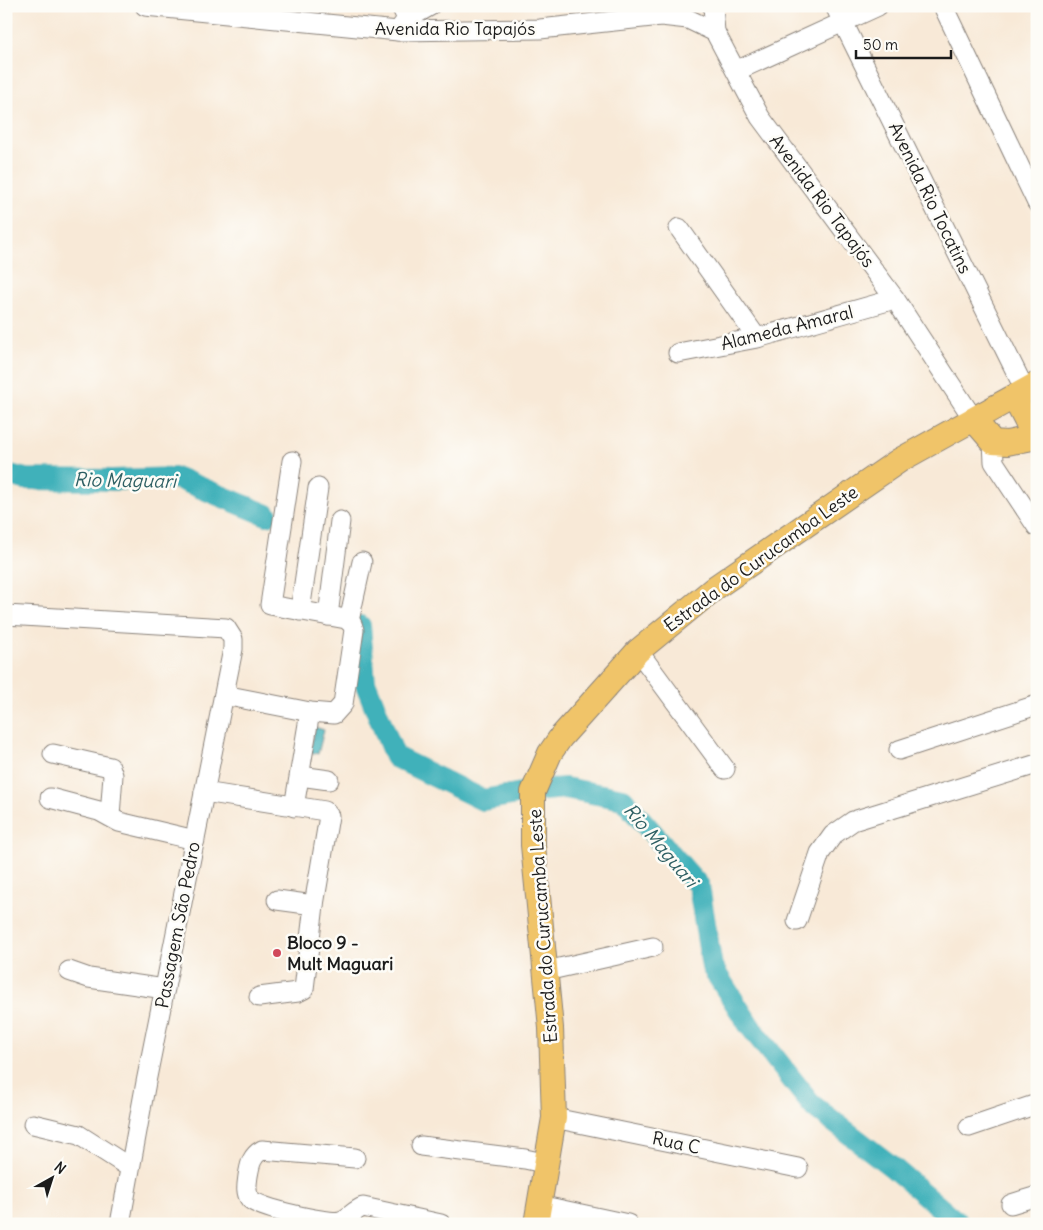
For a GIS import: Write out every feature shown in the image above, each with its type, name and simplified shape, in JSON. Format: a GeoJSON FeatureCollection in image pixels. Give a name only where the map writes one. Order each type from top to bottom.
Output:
{"type":"FeatureCollection","features":[{"type":"Feature","properties":{"kind":"main road","name":"Estrada do Curucamba Leste"},"geometry":{"type":"LineString","coordinates":[[538,1214],[548,1164],[554,1118],[546,971],[533,845],[535,788],[550,753],[561,737],[638,651],[716,587],[900,460],[1025,390]]}},
{"type":"Feature","properties":{"kind":"main road"},"geometry":{"type":"LineString","coordinates":[[974,420],[993,442],[1007,443],[1036,437],[1025,390]]}},
{"type":"Feature","properties":{"kind":"street","name":"Avenida Rio Tapajós"},"geometry":{"type":"LineString","coordinates":[[145,6],[402,19],[540,29],[661,16],[688,20],[715,32],[770,132],[895,299],[974,420]]}},
{"type":"Feature","properties":{"kind":"street"},"geometry":{"type":"LineString","coordinates":[[402,19],[430,6]]}},
{"type":"Feature","properties":{"kind":"street"},"geometry":{"type":"LineString","coordinates":[[713,6],[715,32]]}},
{"type":"Feature","properties":{"kind":"street","name":"Avenida Rio Tocatins"},"geometry":{"type":"LineString","coordinates":[[835,6],[1025,390]]}},
{"type":"Feature","properties":{"kind":"street"},"geometry":{"type":"LineString","coordinates":[[736,71],[878,6]]}},
{"type":"Feature","properties":{"kind":"street"},"geometry":{"type":"LineString","coordinates":[[943,6],[1037,203]]}},
{"type":"Feature","properties":{"kind":"street"},"geometry":{"type":"LineString","coordinates":[[679,228],[757,338]]}},
{"type":"Feature","properties":{"kind":"street","name":"Alameda Amaral"},"geometry":{"type":"LineString","coordinates":[[678,353],[757,338],[895,299]]}},
{"type":"Feature","properties":{"kind":"street"},"geometry":{"type":"LineString","coordinates":[[993,442],[994,462],[1037,527]]}},
{"type":"Feature","properties":{"kind":"street"},"geometry":{"type":"LineString","coordinates":[[292,461],[270,605],[350,621]]}},
{"type":"Feature","properties":{"kind":"street"},"geometry":{"type":"LineString","coordinates":[[300,611],[318,488]]}},
{"type":"Feature","properties":{"kind":"street"},"geometry":{"type":"LineString","coordinates":[[328,616],[340,521]]}},
{"type":"Feature","properties":{"kind":"street"},"geometry":{"type":"LineString","coordinates":[[224,695],[310,712],[334,714],[342,706],[354,630],[350,621],[362,562]]}},
{"type":"Feature","properties":{"kind":"street","name":"Passagem São Pedro"},"geometry":{"type":"LineString","coordinates":[[6,615],[226,628],[233,639],[233,649],[224,695],[129,1167],[120,1224]]}},
{"type":"Feature","properties":{"kind":"street"},"geometry":{"type":"LineString","coordinates":[[638,651],[725,769]]}},
{"type":"Feature","properties":{"kind":"street"},"geometry":{"type":"LineString","coordinates":[[900,750],[1037,705]]}},
{"type":"Feature","properties":{"kind":"street"},"geometry":{"type":"LineString","coordinates":[[294,807],[310,712]]}},
{"type":"Feature","properties":{"kind":"street"},"geometry":{"type":"LineString","coordinates":[[53,754],[110,767],[114,775],[110,816]]}},
{"type":"Feature","properties":{"kind":"street"},"geometry":{"type":"LineString","coordinates":[[797,921],[820,853],[833,835],[853,821],[1037,764]]}},
{"type":"Feature","properties":{"kind":"street"},"geometry":{"type":"LineString","coordinates":[[300,776],[329,780]]}},
{"type":"Feature","properties":{"kind":"street"},"geometry":{"type":"LineString","coordinates":[[204,792],[325,811],[330,819],[314,904],[304,989],[298,992],[259,997]]}},
{"type":"Feature","properties":{"kind":"street"},"geometry":{"type":"LineString","coordinates":[[50,798],[110,816],[119,822],[195,840]]}},
{"type":"Feature","properties":{"kind":"street"},"geometry":{"type":"LineString","coordinates":[[277,900],[314,904]]}},
{"type":"Feature","properties":{"kind":"street"},"geometry":{"type":"LineString","coordinates":[[546,971],[653,947]]}},
{"type":"Feature","properties":{"kind":"street"},"geometry":{"type":"LineString","coordinates":[[69,971],[89,978],[165,988]]}},
{"type":"Feature","properties":{"kind":"street"},"geometry":{"type":"LineString","coordinates":[[969,1126],[1037,1104]]}},
{"type":"Feature","properties":{"kind":"street","name":"Rua C"},"geometry":{"type":"LineString","coordinates":[[554,1118],[798,1168]]}},
{"type":"Feature","properties":{"kind":"street"},"geometry":{"type":"LineString","coordinates":[[33,1124],[79,1134],[129,1167]]}},
{"type":"Feature","properties":{"kind":"street"},"geometry":{"type":"LineString","coordinates":[[421,1146],[525,1158],[548,1164]]}},
{"type":"Feature","properties":{"kind":"street"},"geometry":{"type":"LineString","coordinates":[[355,1158],[262,1150],[256,1153],[250,1164],[248,1194],[252,1201],[261,1206],[321,1219],[342,1221],[363,1207],[441,1224]]}},
{"type":"Feature","properties":{"kind":"street"},"geometry":{"type":"LineString","coordinates":[[1011,1204],[1037,1196]]}},
{"type":"Feature","properties":{"kind":"street"},"geometry":{"type":"LineString","coordinates":[[538,1214],[628,1224]]}},
{"type":"Feature","properties":{"kind":"water"},"geometry":{"type":"Polygon","coordinates":[[[315,727],[324,730],[318,754],[310,752],[315,727]]]}},
{"type":"Feature","properties":{"kind":"waterway","name":"Rio Maguari"},"geometry":{"type":"LineString","coordinates":[[6,474],[25,479],[112,480],[177,478],[267,515]]}},
{"type":"Feature","properties":{"kind":"waterway","name":"Rio Maguari"},"geometry":{"type":"LineString","coordinates":[[360,626],[365,682],[395,757],[483,800],[533,791],[565,788],[623,799],[699,886],[712,967],[749,1025],[812,1105],[891,1166],[959,1224]]}},
{"type":"Feature","properties":{"kind":"place","name":"Bloco 9 - Mult Maguari"},"geometry":{"type":"Point","coordinates":[277,953]}}]}
